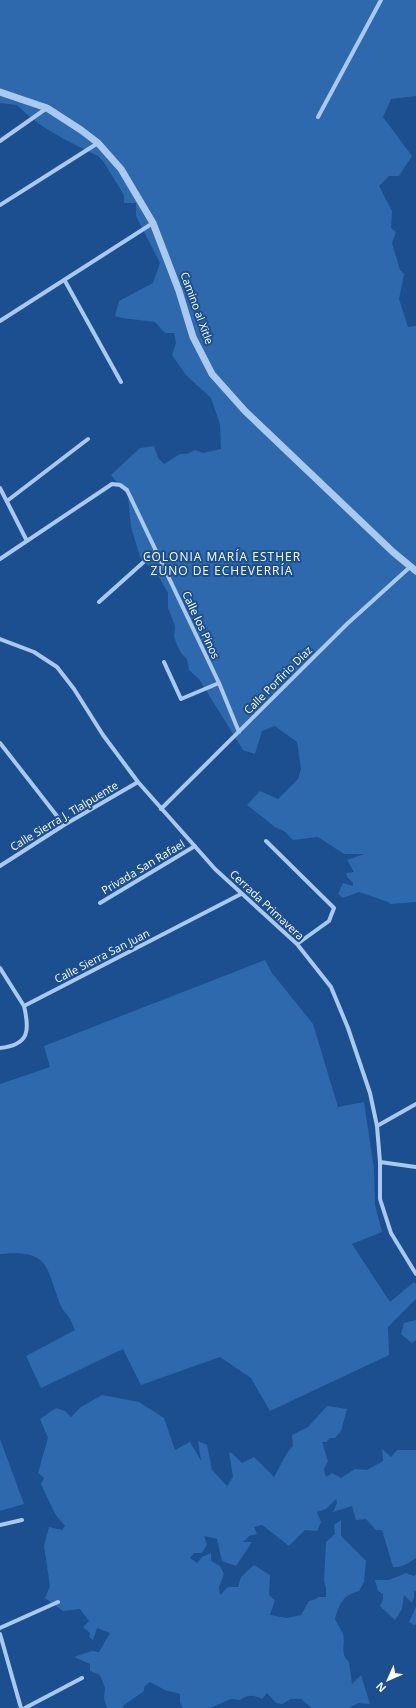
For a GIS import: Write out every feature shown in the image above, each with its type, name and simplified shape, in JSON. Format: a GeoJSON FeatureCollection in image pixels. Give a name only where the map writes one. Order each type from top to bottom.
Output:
{"type":"FeatureCollection","features":[{"type":"Feature","properties":{"kind":"street"},"geometry":{"type":"LineString","coordinates":[[318,117],[382,0]]}},
{"type":"Feature","properties":{"kind":"street","name":"Camino al Xitle"},"geometry":{"type":"LineString","coordinates":[[0,92],[47,108],[98,143],[121,169],[153,223],[180,291],[193,337],[212,374],[245,410],[413,569]]}},
{"type":"Feature","properties":{"kind":"street"},"geometry":{"type":"LineString","coordinates":[[0,141],[47,108]]}},
{"type":"Feature","properties":{"kind":"street"},"geometry":{"type":"LineString","coordinates":[[0,205],[98,143]]}},
{"type":"Feature","properties":{"kind":"street"},"geometry":{"type":"LineString","coordinates":[[0,321],[153,223]]}},
{"type":"Feature","properties":{"kind":"street"},"geometry":{"type":"LineString","coordinates":[[64,280],[121,382]]}},
{"type":"Feature","properties":{"kind":"street"},"geometry":{"type":"LineString","coordinates":[[7,501],[88,439]]}},
{"type":"Feature","properties":{"kind":"street","name":"Calle los Pinos"},"geometry":{"type":"LineString","coordinates":[[0,559],[112,484],[120,485],[127,490],[219,683],[239,732]]}},
{"type":"Feature","properties":{"kind":"street"},"geometry":{"type":"LineString","coordinates":[[0,488],[27,540]]}},
{"type":"Feature","properties":{"kind":"street"},"geometry":{"type":"LineString","coordinates":[[99,602],[156,552]]}},
{"type":"Feature","properties":{"kind":"street","name":"Calle Porfirio Díaz"},"geometry":{"type":"LineString","coordinates":[[161,809],[347,624],[413,569]]}},
{"type":"Feature","properties":{"kind":"street","name":"Cerrada Primavera"},"geometry":{"type":"LineString","coordinates":[[0,639],[34,652],[57,667],[74,689],[103,735],[138,782],[161,809],[215,869],[297,944],[331,986],[348,1028],[368,1086],[376,1126],[380,1162],[380,1199],[391,1233],[414,1268],[416,1274]]}},
{"type":"Feature","properties":{"kind":"street"},"geometry":{"type":"LineString","coordinates":[[164,662],[182,698],[219,683]]}},
{"type":"Feature","properties":{"kind":"street"},"geometry":{"type":"LineString","coordinates":[[0,743],[64,825]]}},
{"type":"Feature","properties":{"kind":"street","name":"Calle Sierra J. Tlalpuente"},"geometry":{"type":"LineString","coordinates":[[0,866],[64,825],[138,782]]}},
{"type":"Feature","properties":{"kind":"street"},"geometry":{"type":"LineString","coordinates":[[266,841],[334,908],[330,921],[297,944]]}},
{"type":"Feature","properties":{"kind":"street","name":"Privada San Rafael"},"geometry":{"type":"LineString","coordinates":[[100,903],[195,846]]}},
{"type":"Feature","properties":{"kind":"street","name":"Calle Sierra San Juan"},"geometry":{"type":"LineString","coordinates":[[24,1006],[241,894]]}},
{"type":"Feature","properties":{"kind":"street"},"geometry":{"type":"LineString","coordinates":[[0,968],[24,1006],[28,1024],[21,1042],[12,1047],[0,1048]]}},
{"type":"Feature","properties":{"kind":"street"},"geometry":{"type":"LineString","coordinates":[[376,1126],[416,1104]]}},
{"type":"Feature","properties":{"kind":"street"},"geometry":{"type":"LineString","coordinates":[[380,1162],[416,1167]]}},
{"type":"Feature","properties":{"kind":"street"},"geometry":{"type":"LineString","coordinates":[[0,1525],[22,1520]]}},
{"type":"Feature","properties":{"kind":"street"},"geometry":{"type":"LineString","coordinates":[[0,1628],[58,1602]]}},
{"type":"Feature","properties":{"kind":"street"},"geometry":{"type":"LineString","coordinates":[[0,1634],[21,1708]]}},
{"type":"Feature","properties":{"kind":"street"},"geometry":{"type":"LineString","coordinates":[[25,1708],[82,1678]]}},
{"type":"Feature","properties":{"kind":"shaded area"},"geometry":{"type":"Polygon","coordinates":[[[0,0],[416,0],[416,96],[391,99],[383,117],[412,156],[399,176],[389,176],[379,186],[392,211],[391,228],[396,232],[392,243],[400,270],[404,274],[399,299],[408,327],[416,326],[416,902],[390,904],[359,892],[343,898],[338,894],[343,883],[353,886],[353,883],[347,877],[346,873],[354,872],[347,860],[364,854],[344,854],[318,837],[293,840],[284,831],[275,827],[247,805],[260,791],[278,799],[298,779],[301,769],[297,742],[275,726],[262,731],[255,754],[243,750],[199,679],[189,670],[187,659],[181,653],[177,645],[174,637],[175,626],[168,608],[168,593],[159,577],[140,557],[131,527],[128,496],[111,475],[140,448],[154,446],[158,458],[164,464],[180,454],[187,454],[195,450],[203,453],[221,449],[220,424],[211,398],[186,375],[172,355],[176,343],[174,333],[165,333],[155,322],[115,316],[119,301],[153,283],[160,263],[136,216],[136,203],[124,203],[124,195],[103,161],[98,156],[65,140],[45,128],[17,105],[0,103],[0,0]]]}},
{"type":"Feature","properties":{"kind":"shaded area"},"geometry":{"type":"Polygon","coordinates":[[[265,960],[272,973],[313,1024],[338,1107],[364,1102],[374,1169],[375,1205],[382,1232],[352,1244],[390,1302],[414,1282],[416,1284],[416,1299],[388,1327],[389,1355],[270,1411],[251,1378],[220,1357],[141,1385],[123,1349],[41,1388],[26,1356],[75,1330],[71,1320],[62,1308],[44,1264],[38,1258],[29,1255],[17,1253],[0,1254],[0,1084],[50,1067],[44,1046],[265,960]]]}},
{"type":"Feature","properties":{"kind":"shaded area"},"geometry":{"type":"Polygon","coordinates":[[[416,1320],[416,1340],[412,1343],[401,1334],[404,1323],[416,1320]]]}},
{"type":"Feature","properties":{"kind":"shaded area"},"geometry":{"type":"Polygon","coordinates":[[[102,1395],[139,1402],[164,1418],[175,1450],[190,1442],[201,1461],[198,1441],[207,1445],[212,1470],[227,1486],[233,1477],[229,1452],[242,1463],[254,1457],[274,1477],[285,1456],[293,1446],[292,1435],[308,1427],[327,1406],[347,1409],[341,1431],[335,1438],[330,1438],[326,1442],[322,1442],[328,1461],[324,1469],[326,1477],[332,1473],[341,1478],[355,1469],[367,1470],[383,1461],[382,1449],[391,1457],[397,1450],[416,1450],[416,1558],[405,1565],[393,1567],[382,1530],[376,1530],[366,1519],[356,1520],[352,1506],[333,1512],[337,1503],[336,1499],[326,1509],[317,1512],[321,1522],[317,1531],[305,1530],[289,1546],[262,1525],[254,1527],[257,1534],[249,1536],[243,1542],[252,1542],[236,1566],[222,1561],[217,1539],[204,1536],[207,1545],[202,1553],[194,1553],[190,1558],[197,1563],[202,1557],[211,1553],[211,1561],[220,1566],[224,1574],[219,1587],[220,1595],[228,1587],[238,1587],[241,1577],[254,1565],[270,1575],[269,1595],[275,1600],[270,1615],[287,1618],[301,1615],[309,1601],[318,1597],[326,1597],[324,1581],[326,1542],[335,1534],[334,1525],[341,1520],[341,1536],[366,1561],[364,1582],[359,1591],[349,1595],[342,1601],[335,1619],[343,1634],[343,1652],[349,1662],[352,1684],[361,1675],[370,1704],[358,1703],[349,1708],[312,1708],[301,1699],[291,1699],[282,1704],[276,1703],[267,1693],[262,1699],[249,1696],[240,1700],[231,1699],[210,1708],[183,1708],[180,1702],[180,1694],[165,1690],[150,1682],[144,1687],[144,1691],[123,1706],[124,1708],[107,1708],[104,1698],[105,1688],[100,1675],[90,1671],[90,1664],[74,1657],[92,1651],[99,1652],[110,1633],[97,1628],[93,1640],[89,1637],[90,1633],[83,1627],[89,1621],[80,1609],[63,1611],[45,1598],[50,1586],[44,1546],[49,1527],[62,1530],[65,1526],[55,1514],[41,1484],[44,1478],[38,1473],[48,1438],[40,1419],[56,1408],[65,1411],[71,1417],[81,1407],[102,1395]]]}},
{"type":"Feature","properties":{"kind":"shaded area"},"geometry":{"type":"Polygon","coordinates":[[[0,1439],[24,1504],[0,1511],[0,1439]]]}},
{"type":"Feature","properties":{"kind":"shaded area"},"geometry":{"type":"Polygon","coordinates":[[[406,1573],[414,1576],[416,1574],[416,1592],[414,1590],[412,1603],[404,1595],[402,1609],[395,1620],[380,1606],[383,1599],[383,1594],[378,1591],[375,1580],[389,1580],[406,1573]]]}},
{"type":"Feature","properties":{"kind":"shaded area"},"geometry":{"type":"Polygon","coordinates":[[[416,1607],[416,1624],[414,1625],[409,1622],[416,1607]]]}},
{"type":"Feature","properties":{"kind":"district","name":"COLONIA MARÍA ESTHER ZUNO DE ECHEVERRÍA"},"geometry":{"type":"Point","coordinates":[222,564]}}]}
